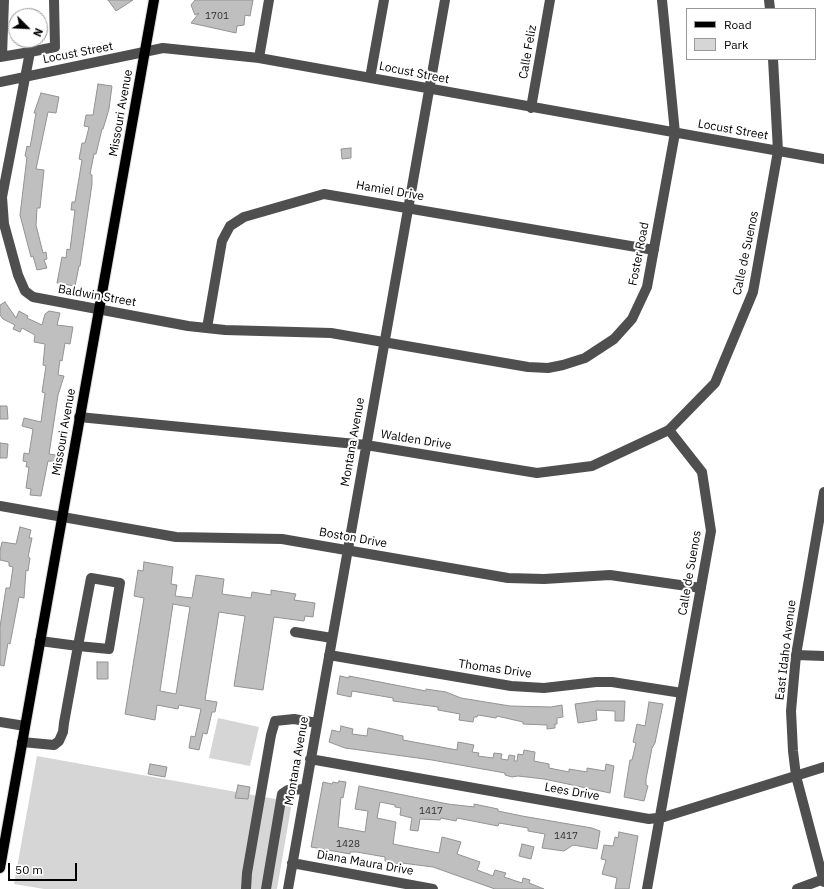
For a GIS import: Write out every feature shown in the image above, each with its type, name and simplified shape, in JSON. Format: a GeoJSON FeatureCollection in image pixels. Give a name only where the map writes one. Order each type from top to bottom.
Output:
{"type":"FeatureCollection","features":[{"type":"Feature","properties":{"kind":"main road","name":"Missouri Avenue"},"geometry":{"type":"LineString","coordinates":[[0,868],[154,0]]}},
{"type":"Feature","properties":{"kind":"street"},"geometry":{"type":"LineString","coordinates":[[2,6],[1,57],[55,48],[54,0]]}},
{"type":"Feature","properties":{"kind":"street"},"geometry":{"type":"LineString","coordinates":[[259,58],[269,0]]}},
{"type":"Feature","properties":{"kind":"street"},"geometry":{"type":"LineString","coordinates":[[370,78],[384,0]]}},
{"type":"Feature","properties":{"kind":"street","name":"Montana Avenue"},"geometry":{"type":"LineString","coordinates":[[288,889],[445,0]]}},
{"type":"Feature","properties":{"kind":"street","name":"Calle Feliz"},"geometry":{"type":"LineString","coordinates":[[531,108],[550,0]]}},
{"type":"Feature","properties":{"kind":"street","name":"Foster Road"},"geometry":{"type":"LineString","coordinates":[[384,342],[528,368],[548,368],[570,363],[599,350],[614,339],[626,326],[644,295],[654,250],[675,133],[662,0]]}},
{"type":"Feature","properties":{"kind":"street","name":"Locust Street"},"geometry":{"type":"LineString","coordinates":[[0,82],[128,56],[145,50],[163,48],[259,58],[531,108],[824,159]]}},
{"type":"Feature","properties":{"kind":"street","name":"Baldwin Street"},"geometry":{"type":"LineString","coordinates":[[30,52],[2,197],[4,224],[24,291],[33,297],[99,310],[207,328],[322,332],[384,342]]}},
{"type":"Feature","properties":{"kind":"street","name":"Calle de Suenos"},"geometry":{"type":"LineString","coordinates":[[647,889],[711,531],[702,472],[669,430],[715,383],[753,292],[778,151],[773,60]]}},
{"type":"Feature","properties":{"kind":"street","name":"Hamiel Drive"},"geometry":{"type":"LineString","coordinates":[[207,328],[224,236],[230,226],[239,219],[324,194],[408,207],[654,250]]}},
{"type":"Feature","properties":{"kind":"street","name":"Walden Drive"},"geometry":{"type":"LineString","coordinates":[[79,417],[366,446],[537,473],[592,466],[669,430]]}},
{"type":"Feature","properties":{"kind":"street","name":"East Idaho Avenue"},"geometry":{"type":"LineString","coordinates":[[824,492],[796,655],[791,711],[796,776],[824,880]]}},
{"type":"Feature","properties":{"kind":"street","name":"Boston Drive"},"geometry":{"type":"LineString","coordinates":[[0,506],[176,537],[282,539],[508,578],[544,579],[610,575],[700,588]]}},
{"type":"Feature","properties":{"kind":"street"},"geometry":{"type":"LineString","coordinates":[[22,742],[54,745],[59,740],[63,732],[78,646],[91,578],[120,583],[109,649],[78,646],[40,641]]}},
{"type":"Feature","properties":{"kind":"street"},"geometry":{"type":"LineString","coordinates":[[295,632],[332,638]]}},
{"type":"Feature","properties":{"kind":"street","name":"Thomas Drive"},"geometry":{"type":"LineString","coordinates":[[329,655],[512,686],[544,688],[596,682],[612,682],[682,693]]}},
{"type":"Feature","properties":{"kind":"street"},"geometry":{"type":"LineString","coordinates":[[796,655],[824,656]]}},
{"type":"Feature","properties":{"kind":"street"},"geometry":{"type":"LineString","coordinates":[[246,889],[247,873],[271,735],[275,721],[294,719],[317,723]]}},
{"type":"Feature","properties":{"kind":"street"},"geometry":{"type":"LineString","coordinates":[[0,722],[25,726]]}},
{"type":"Feature","properties":{"kind":"street","name":"Lees Drive"},"geometry":{"type":"LineString","coordinates":[[310,759],[649,819],[660,818],[824,767]]}},
{"type":"Feature","properties":{"kind":"street"},"geometry":{"type":"LineString","coordinates":[[266,889],[282,794],[288,790],[305,789]]}},
{"type":"Feature","properties":{"kind":"street","name":"Diana Maura Drive"},"geometry":{"type":"LineString","coordinates":[[292,863],[433,889]]}},
{"type":"Feature","properties":{"kind":"street"},"geometry":{"type":"LineString","coordinates":[[797,889],[824,880]]}},
{"type":"Feature","properties":{"kind":"green space"},"geometry":{"type":"Polygon","coordinates":[[[218,718],[259,727],[250,766],[209,758],[218,718]]]}},
{"type":"Feature","properties":{"kind":"green space"},"geometry":{"type":"Polygon","coordinates":[[[37,756],[292,802],[277,889],[44,889],[14,884],[37,756]]]}},
{"type":"Feature","properties":{"kind":"building"},"geometry":{"type":"Polygon","coordinates":[[[108,0],[133,0],[116,11],[108,0]]]}},
{"type":"Feature","properties":{"kind":"building"},"geometry":{"type":"Polygon","coordinates":[[[195,0],[253,0],[250,16],[245,15],[244,25],[237,26],[236,33],[191,23],[199,13],[195,15],[191,5],[195,0]]]}},
{"type":"Feature","properties":{"kind":"building"},"geometry":{"type":"Polygon","coordinates":[[[98,84],[112,86],[109,109],[96,154],[94,154],[90,174],[92,175],[92,184],[80,266],[75,286],[57,283],[62,257],[66,258],[67,249],[70,250],[75,210],[71,210],[72,202],[75,202],[82,160],[79,159],[82,143],[85,143],[89,127],[84,126],[86,115],[93,115],[98,84]]]}},
{"type":"Feature","properties":{"kind":"building"},"geometry":{"type":"Polygon","coordinates":[[[41,93],[59,97],[56,113],[48,112],[36,169],[44,170],[40,208],[37,208],[36,225],[43,253],[46,252],[47,259],[44,260],[47,268],[37,270],[33,256],[31,257],[20,215],[27,157],[25,156],[27,146],[30,147],[36,113],[34,113],[41,93]]]}},
{"type":"Feature","properties":{"kind":"building"},"geometry":{"type":"Polygon","coordinates":[[[351,148],[351,158],[342,159],[341,149],[351,148]]]}},
{"type":"Feature","properties":{"kind":"building"},"geometry":{"type":"Polygon","coordinates":[[[5,302],[16,318],[19,311],[28,316],[27,318],[42,325],[45,314],[49,311],[60,313],[57,325],[73,327],[70,344],[65,343],[62,361],[60,360],[58,375],[64,376],[58,395],[49,454],[63,456],[62,462],[48,461],[41,496],[30,495],[31,489],[26,488],[29,467],[26,467],[27,462],[23,461],[24,453],[29,454],[33,429],[22,426],[24,418],[41,422],[45,393],[42,392],[46,366],[43,365],[45,344],[34,342],[35,335],[22,328],[20,332],[13,329],[15,325],[3,319],[0,315],[0,305],[5,302]]]}},
{"type":"Feature","properties":{"kind":"building"},"geometry":{"type":"Polygon","coordinates":[[[0,406],[7,406],[8,419],[0,419],[0,406]]]}},
{"type":"Feature","properties":{"kind":"building"},"geometry":{"type":"Polygon","coordinates":[[[0,443],[8,444],[7,458],[0,458],[0,443]]]}},
{"type":"Feature","properties":{"kind":"building"},"geometry":{"type":"Polygon","coordinates":[[[20,527],[31,530],[29,538],[32,538],[28,557],[30,558],[28,571],[26,570],[24,598],[19,597],[4,666],[0,665],[0,627],[6,588],[10,588],[13,567],[9,566],[9,562],[0,560],[0,551],[2,542],[16,544],[20,527]]]}},
{"type":"Feature","properties":{"kind":"building"},"geometry":{"type":"Polygon","coordinates":[[[144,562],[173,567],[171,584],[177,585],[175,596],[192,598],[196,575],[224,579],[222,594],[251,598],[252,592],[271,595],[271,590],[296,594],[294,600],[315,603],[313,617],[305,616],[304,621],[274,617],[263,690],[234,686],[245,616],[219,612],[205,700],[217,702],[215,712],[212,712],[207,734],[203,733],[199,750],[189,748],[191,736],[195,737],[201,709],[179,705],[178,709],[157,705],[155,720],[125,714],[144,598],[134,596],[138,570],[143,571],[144,562]],[[173,604],[160,691],[176,694],[190,607],[173,604]]]}},
{"type":"Feature","properties":{"kind":"building"},"geometry":{"type":"Polygon","coordinates":[[[97,662],[108,662],[108,679],[97,679],[97,662]]]}},
{"type":"Feature","properties":{"kind":"building"},"geometry":{"type":"Polygon","coordinates":[[[340,676],[349,678],[349,676],[426,691],[426,689],[446,692],[461,698],[510,706],[551,707],[562,705],[563,717],[557,718],[555,728],[547,729],[547,725],[523,724],[523,722],[497,716],[496,718],[478,715],[477,717],[474,717],[473,722],[459,720],[460,714],[438,710],[438,707],[393,701],[393,698],[352,691],[351,697],[337,694],[340,676]]]}},
{"type":"Feature","properties":{"kind":"building"},"geometry":{"type":"Polygon","coordinates":[[[597,701],[625,701],[624,721],[615,721],[615,711],[596,710],[597,720],[578,723],[575,704],[597,701]]]}},
{"type":"Feature","properties":{"kind":"building"},"geometry":{"type":"Polygon","coordinates":[[[649,702],[663,704],[655,743],[652,748],[646,779],[646,785],[648,786],[644,801],[624,797],[630,760],[632,760],[636,743],[633,742],[637,724],[645,726],[649,702]]]}},
{"type":"Feature","properties":{"kind":"building"},"geometry":{"type":"Polygon","coordinates":[[[341,726],[353,729],[352,734],[367,736],[368,728],[403,736],[403,740],[457,750],[458,742],[474,745],[472,752],[479,753],[478,756],[493,758],[494,753],[502,754],[501,759],[508,760],[509,755],[515,756],[514,761],[517,761],[518,754],[523,755],[524,750],[535,752],[534,761],[549,764],[549,768],[569,772],[569,769],[587,772],[587,768],[605,771],[606,764],[614,766],[610,793],[544,779],[518,776],[512,777],[505,775],[505,773],[432,760],[345,748],[329,742],[332,730],[340,732],[341,726]]]}},
{"type":"Feature","properties":{"kind":"building"},"geometry":{"type":"Polygon","coordinates":[[[150,764],[167,767],[165,777],[148,774],[150,764]]]}},
{"type":"Feature","properties":{"kind":"building"},"geometry":{"type":"Polygon","coordinates":[[[339,781],[346,782],[343,798],[341,797],[338,827],[365,832],[368,811],[355,809],[359,786],[448,804],[474,807],[474,804],[522,816],[592,828],[600,831],[597,849],[573,845],[564,851],[542,848],[545,834],[528,831],[528,828],[499,823],[498,826],[457,818],[456,821],[441,818],[440,820],[420,819],[418,831],[410,830],[412,818],[400,815],[401,808],[395,807],[395,805],[380,802],[377,818],[396,822],[393,844],[439,853],[442,837],[461,842],[457,854],[480,862],[477,870],[493,876],[495,870],[506,873],[504,877],[522,883],[523,878],[530,880],[529,883],[544,889],[495,889],[433,867],[402,863],[401,865],[385,861],[385,857],[357,852],[350,852],[350,854],[311,847],[323,782],[332,784],[333,782],[338,783],[339,781]]]}},
{"type":"Feature","properties":{"kind":"building"},"geometry":{"type":"Polygon","coordinates":[[[238,785],[250,787],[248,799],[235,798],[238,785]]]}},
{"type":"Feature","properties":{"kind":"building"},"geometry":{"type":"Polygon","coordinates":[[[619,832],[638,836],[629,889],[615,889],[617,878],[602,874],[606,860],[601,859],[604,845],[613,846],[615,837],[618,838],[619,832]]]}},
{"type":"Feature","properties":{"kind":"building"},"geometry":{"type":"Polygon","coordinates":[[[522,844],[534,847],[531,859],[519,856],[522,844]]]}}]}
